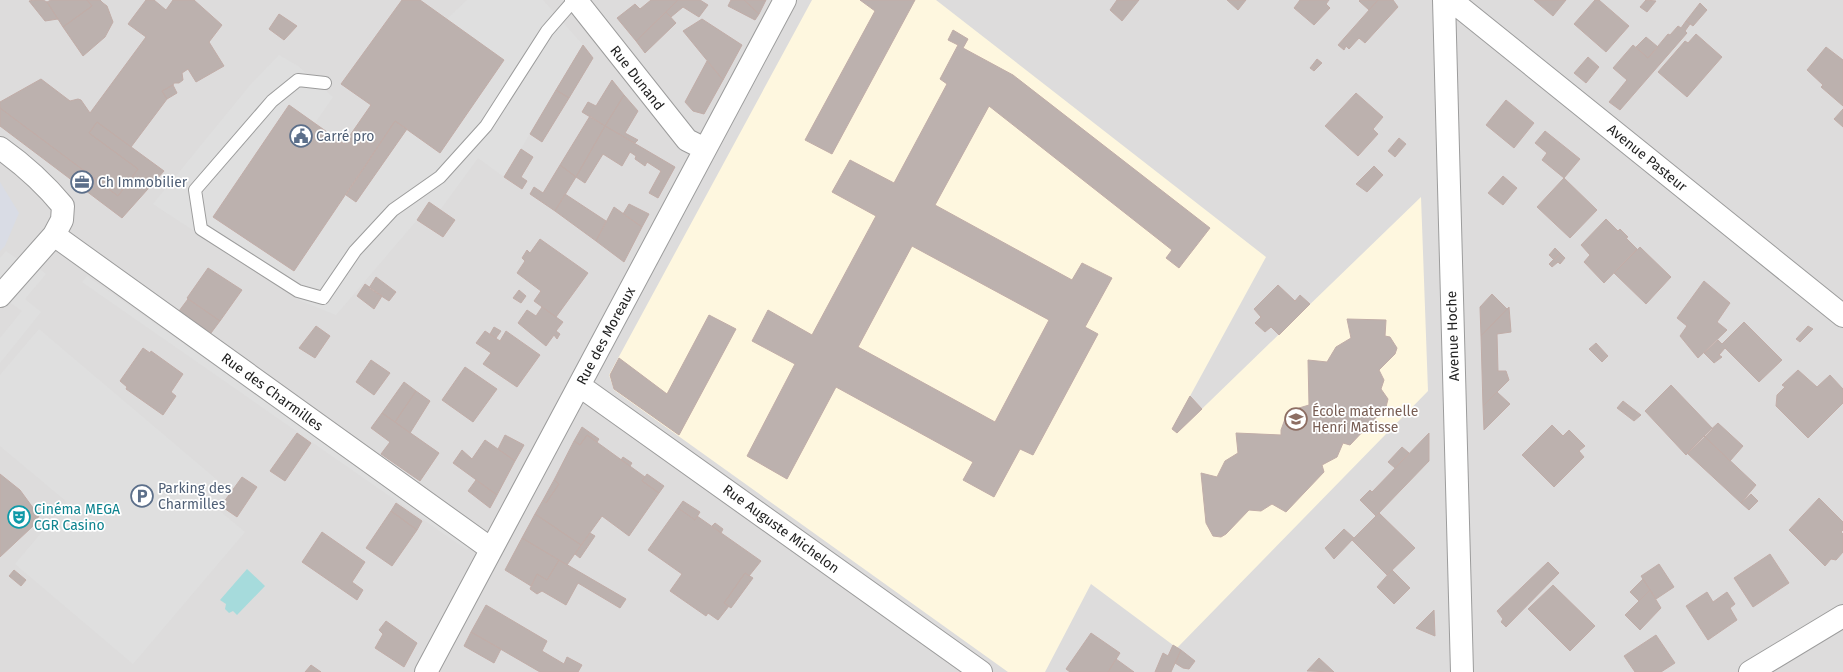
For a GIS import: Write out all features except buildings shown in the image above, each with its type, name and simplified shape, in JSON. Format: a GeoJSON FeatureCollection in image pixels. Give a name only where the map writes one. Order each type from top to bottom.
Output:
{"type":"FeatureCollection","features":[{"type":"Feature","properties":{"kind":"street","name":"Rue Dunand"},"geometry":{"type":"LineString","coordinates":[[575,0],[687,140],[705,149]]}},
{"type":"Feature","properties":{"kind":"street","name":"Rue des Moreaux"},"geometry":{"type":"LineString","coordinates":[[426,672],[785,0]]}},
{"type":"Feature","properties":{"kind":"street","name":"Avenue Hoche"},"geometry":{"type":"LineString","coordinates":[[1444,0],[1462,672]]}},
{"type":"Feature","properties":{"kind":"street","name":"Avenue Pasteur"},"geometry":{"type":"LineString","coordinates":[[1451,0],[1843,316]]}},
{"type":"Feature","properties":{"kind":"street"},"geometry":{"type":"LineString","coordinates":[[0,148],[25,166],[46,186],[63,206],[58,228],[0,296]]}},
{"type":"Feature","properties":{"kind":"street","name":"Rue des Charmilles"},"geometry":{"type":"LineString","coordinates":[[58,228],[491,549]]}},
{"type":"Feature","properties":{"kind":"street","name":"Rue Auguste Michelon"},"geometry":{"type":"LineString","coordinates":[[580,386],[980,672]]}},
{"type":"Feature","properties":{"kind":"street"},"geometry":{"type":"LineString","coordinates":[[1750,672],[1843,616]]}},
{"type":"Feature","properties":{"kind":"lane"},"geometry":{"type":"LineString","coordinates":[[325,83],[298,80],[272,101],[195,190],[201,229],[298,291],[323,298],[355,251],[393,210],[440,177],[486,126],[547,31],[575,0]]}},
{"type":"Feature","properties":{"kind":"shaded area"},"geometry":{"type":"Polygon","coordinates":[[[0,0],[1843,0],[1843,672],[0,672],[0,0]]]}},
{"type":"Feature","properties":{"kind":"shaded area"},"geometry":{"type":"Polygon","coordinates":[[[467,0],[543,0],[583,45],[504,177],[478,158],[440,210],[417,220],[336,315],[301,301],[153,204],[251,84],[279,55],[298,66],[333,97],[315,123],[289,105],[213,217],[294,271],[346,195],[356,202],[407,129],[503,60],[447,19],[467,0]]]}},
{"type":"Feature","properties":{"kind":"shaded area"},"geometry":{"type":"Polygon","coordinates":[[[812,0],[936,0],[1266,257],[1172,429],[1177,433],[1421,197],[1428,391],[1177,648],[1091,584],[1045,672],[1008,672],[614,390],[609,375],[812,0]]]}},
{"type":"Feature","properties":{"kind":"shaded area"},"geometry":{"type":"Polygon","coordinates":[[[0,182],[19,213],[5,246],[0,251],[0,182]]]}},
{"type":"Feature","properties":{"kind":"shaded area"},"geometry":{"type":"Polygon","coordinates":[[[6,251],[18,259],[0,279],[0,258],[6,251]]]}},
{"type":"Feature","properties":{"kind":"shaded area"},"geometry":{"type":"Polygon","coordinates":[[[36,266],[46,274],[25,299],[41,312],[0,363],[0,338],[22,311],[8,301],[36,266]]]}},
{"type":"Feature","properties":{"kind":"shaded area"},"geometry":{"type":"Polygon","coordinates":[[[87,276],[471,545],[467,550],[82,282],[87,276]]]}},
{"type":"Feature","properties":{"kind":"shaded area","name":"Parking des Charmilles"},"geometry":{"type":"Polygon","coordinates":[[[39,329],[229,490],[215,507],[245,532],[133,664],[15,564],[67,502],[0,446],[0,375],[39,329]]]}},
{"type":"Feature","properties":{"kind":"water"},"geometry":{"type":"Polygon","coordinates":[[[247,569],[265,586],[237,615],[233,611],[229,613],[225,609],[226,604],[220,600],[247,569]]]}},
{"type":"Feature","properties":{"kind":"place","name":"Carré pro"},"geometry":{"type":"Point","coordinates":[301,136]}},
{"type":"Feature","properties":{"kind":"place","name":"Ch Immobilier"},"geometry":{"type":"Point","coordinates":[82,182]}},
{"type":"Feature","properties":{"kind":"place","name":"École maternelle Henri Matisse"},"geometry":{"type":"Point","coordinates":[1296,419]}},
{"type":"Feature","properties":{"kind":"place","name":"Parking des Charmilles"},"geometry":{"type":"Point","coordinates":[142,496]}},
{"type":"Feature","properties":{"kind":"place","name":"Cinéma MEGA CGR Casino"},"geometry":{"type":"Point","coordinates":[19,517]}}]}
